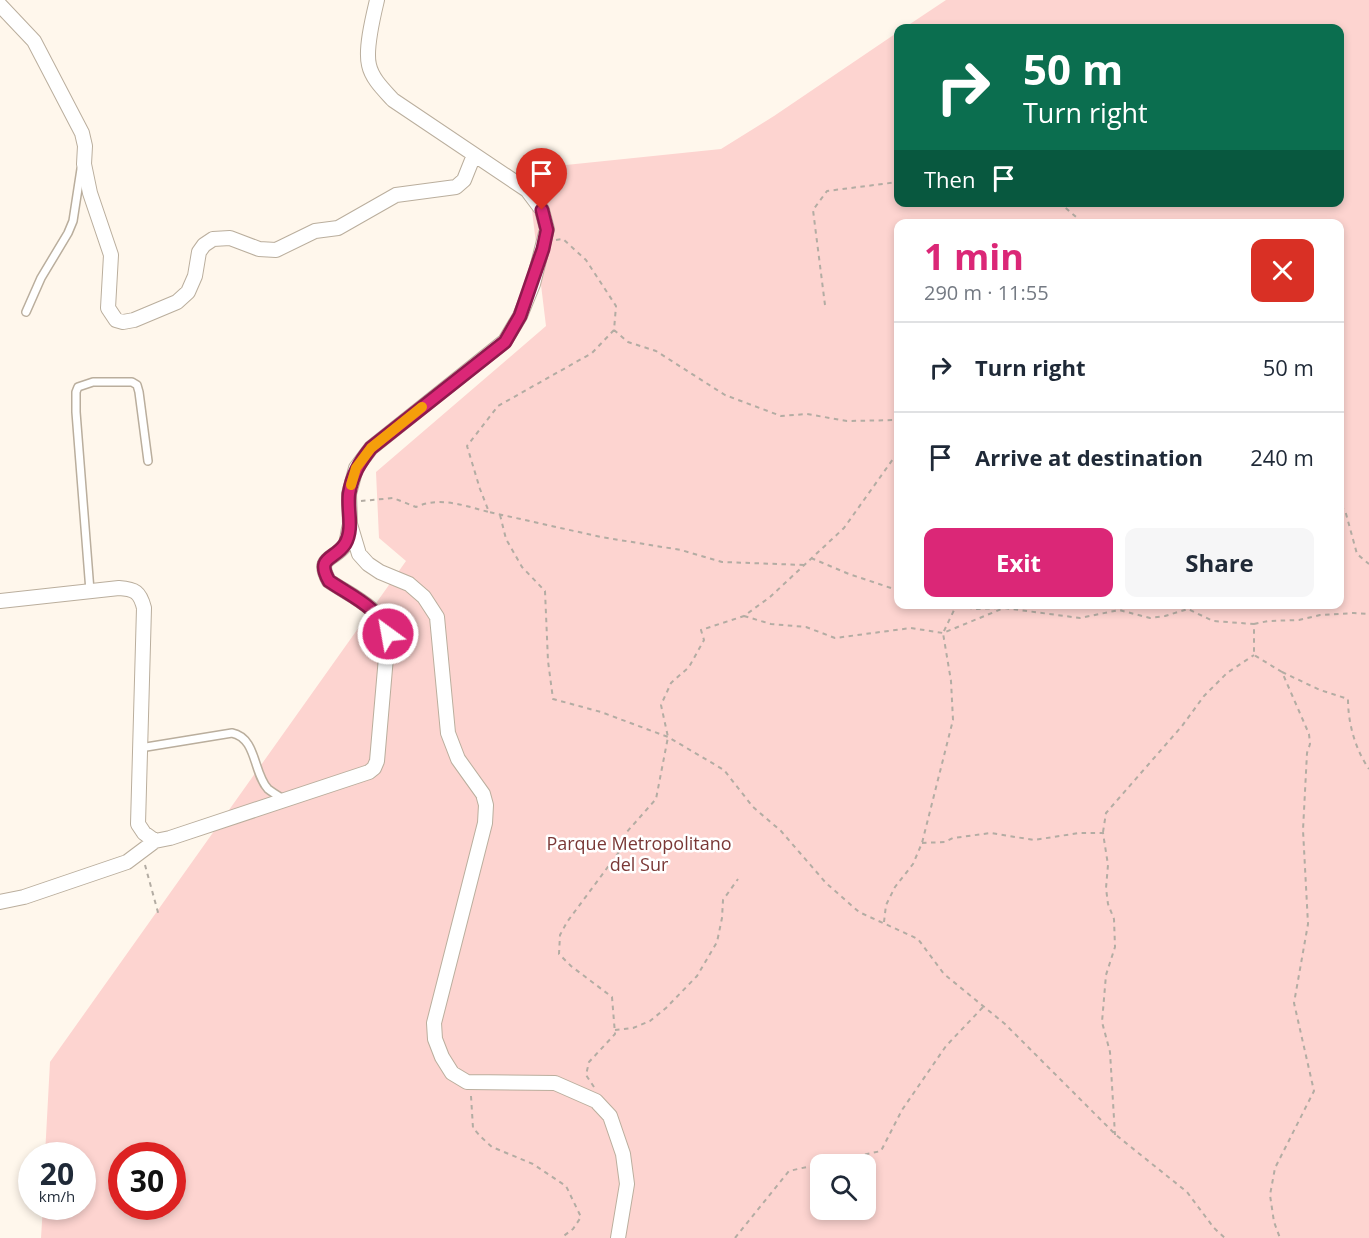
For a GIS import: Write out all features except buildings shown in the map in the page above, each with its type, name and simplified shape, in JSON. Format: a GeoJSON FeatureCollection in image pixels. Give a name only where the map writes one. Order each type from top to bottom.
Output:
{"type":"FeatureCollection","features":[{"type":"Feature","properties":{"kind":"street"},"geometry":{"type":"LineString","coordinates":[[377,0],[369,47],[369,65],[378,84],[393,100],[527,190],[536,200],[547,230],[533,284],[520,316],[505,342],[371,448],[356,468],[349,494],[350,524],[359,554],[380,572],[409,584],[424,597],[437,616],[448,733],[458,759],[478,785],[486,805],[485,823],[434,1023],[435,1040],[441,1057],[452,1073],[467,1082],[555,1083],[596,1101],[610,1116],[623,1154],[627,1184],[618,1238]]}},
{"type":"Feature","properties":{"kind":"street"},"geometry":{"type":"LineString","coordinates":[[0,5],[34,41],[82,133],[85,146],[84,164],[90,193],[111,255],[108,308],[116,320],[123,322],[134,320],[177,302],[188,292],[195,276],[199,252],[213,239],[230,238],[259,249],[276,250],[315,231],[338,228],[396,195],[456,187],[464,180],[474,155]]}},
{"type":"Feature","properties":{"kind":"street"},"geometry":{"type":"LineString","coordinates":[[0,902],[24,897],[127,862],[155,841],[285,800],[375,768],[388,634],[385,623],[375,611],[329,581],[324,565],[328,558],[345,544],[350,524]]}},
{"type":"Feature","properties":{"kind":"street"},"geometry":{"type":"LineString","coordinates":[[0,600],[132,589],[141,596],[144,608],[138,824],[144,834],[155,841]]}},
{"type":"Feature","properties":{"kind":"lane"},"geometry":{"type":"LineString","coordinates":[[26,312],[41,278],[73,221],[85,146]]}},
{"type":"Feature","properties":{"kind":"lane"},"geometry":{"type":"LineString","coordinates":[[90,591],[76,411],[78,387],[93,382],[132,382],[136,385],[139,392],[148,461]]}},
{"type":"Feature","properties":{"kind":"lane"},"geometry":{"type":"LineString","coordinates":[[140,748],[232,733],[239,734],[246,740],[268,788],[285,800]]}},
{"type":"Feature","properties":{"kind":"path"},"geometry":{"type":"LineString","coordinates":[[825,305],[813,210],[827,191],[894,183]]}},
{"type":"Feature","properties":{"kind":"path"},"geometry":{"type":"LineString","coordinates":[[1065,207],[1078,219]]}},
{"type":"Feature","properties":{"kind":"path"},"geometry":{"type":"LineString","coordinates":[[489,512],[467,447],[498,406],[592,353],[614,330],[616,306],[586,260],[563,239],[545,242]]}},
{"type":"Feature","properties":{"kind":"path"},"geometry":{"type":"LineString","coordinates":[[614,330],[628,342],[657,351],[725,395],[781,416],[807,414],[847,421],[894,420]]}},
{"type":"Feature","properties":{"kind":"path"},"geometry":{"type":"LineString","coordinates":[[596,1101],[594,1085],[586,1076],[589,1062],[615,1034],[612,997],[559,954],[560,935],[567,922],[619,852],[625,834],[656,799],[668,737],[661,705],[671,683],[689,667],[704,640],[701,630],[744,616],[770,597],[844,528],[894,458]]}},
{"type":"Feature","properties":{"kind":"path"},"geometry":{"type":"LineString","coordinates":[[349,502],[393,498],[416,507],[424,503],[442,501],[500,515],[543,522],[601,537],[681,550],[722,562],[804,565]]}},
{"type":"Feature","properties":{"kind":"path"},"geometry":{"type":"LineString","coordinates":[[1344,509],[1357,554],[1369,564]]}},
{"type":"Feature","properties":{"kind":"path"},"geometry":{"type":"LineString","coordinates":[[500,515],[506,539],[522,567],[545,591],[548,661],[553,699],[601,712],[668,737],[724,770],[753,807],[781,831],[826,883],[859,912],[918,939],[944,974],[1005,1024],[1116,1135],[1187,1192],[1214,1228],[1225,1238]]}},
{"type":"Feature","properties":{"kind":"path"},"geometry":{"type":"LineString","coordinates":[[812,558],[849,574],[894,588]]}},
{"type":"Feature","properties":{"kind":"path"},"geometry":{"type":"LineString","coordinates":[[884,923],[886,905],[895,887],[913,864],[922,843],[953,720],[951,681],[943,633],[955,609]]}},
{"type":"Feature","properties":{"kind":"path"},"geometry":{"type":"LineString","coordinates":[[744,616],[771,624],[806,627],[836,638],[911,628],[943,633],[1002,609]]}},
{"type":"Feature","properties":{"kind":"path"},"geometry":{"type":"LineString","coordinates":[[1012,609],[1080,618],[1119,610],[1150,618],[1188,609],[1213,621],[1254,624],[1299,620],[1320,615],[1369,614]]}},
{"type":"Feature","properties":{"kind":"path"},"geometry":{"type":"LineString","coordinates":[[1254,624],[1254,655]]}},
{"type":"Feature","properties":{"kind":"path"},"geometry":{"type":"LineString","coordinates":[[1254,655],[1282,672],[1320,690],[1348,699],[1348,721],[1369,769]]}},
{"type":"Feature","properties":{"kind":"path"},"geometry":{"type":"LineString","coordinates":[[1116,1135],[1110,1052],[1102,1022],[1106,975],[1115,947],[1114,919],[1108,904],[1106,888],[1108,866],[1103,833],[1106,813],[1182,726],[1204,696],[1227,673],[1254,655]]}},
{"type":"Feature","properties":{"kind":"path"},"geometry":{"type":"LineString","coordinates":[[1280,1238],[1274,1222],[1270,1194],[1275,1168],[1314,1091],[1294,1003],[1308,924],[1303,830],[1310,735],[1282,672]]}},
{"type":"Feature","properties":{"kind":"path"},"geometry":{"type":"LineString","coordinates":[[922,843],[945,842],[953,838],[991,833],[1034,840],[1079,833],[1103,833]]}},
{"type":"Feature","properties":{"kind":"path"},"geometry":{"type":"LineString","coordinates":[[143,850],[146,873],[159,916]]}},
{"type":"Feature","properties":{"kind":"path"},"geometry":{"type":"LineString","coordinates":[[615,1030],[633,1028],[650,1021],[697,976],[717,942],[723,900],[738,879]]}},
{"type":"Feature","properties":{"kind":"path"},"geometry":{"type":"LineString","coordinates":[[867,1154],[881,1151],[902,1110],[946,1046],[984,1006]]}},
{"type":"Feature","properties":{"kind":"path"},"geometry":{"type":"LineString","coordinates":[[467,1082],[473,1101],[473,1128],[481,1137],[492,1147],[533,1164],[566,1186],[581,1217],[573,1229],[561,1238]]}},
{"type":"Feature","properties":{"kind":"path"},"geometry":{"type":"LineString","coordinates":[[735,1238],[789,1171],[810,1166]]}},
{"type":"Feature","properties":{"kind":"green space","name":"Parque Metropolitano del Sur"},"geometry":{"type":"Polygon","coordinates":[[[946,0],[1369,0],[1369,1238],[41,1238],[42,1220],[96,1220],[96,1142],[46,1142],[50,1062],[406,561],[379,538],[376,472],[546,326],[527,169],[721,149],[894,35],[894,207],[1344,207],[1344,24],[910,24],[946,0]]]}},
{"type":"Feature","properties":{"kind":"slow traffic"},"geometry":{"type":"LineString","coordinates":[[351,485],[356,468],[371,448],[422,407]]}},
{"type":"Feature","properties":{"kind":"route"},"geometry":{"type":"LineString","coordinates":[[388,634],[385,623],[375,611],[329,581],[325,573],[324,565],[328,558],[345,544],[350,524],[349,494],[356,468],[371,448],[505,342],[520,316],[533,284],[543,249],[547,230],[542,210]]}}]}
